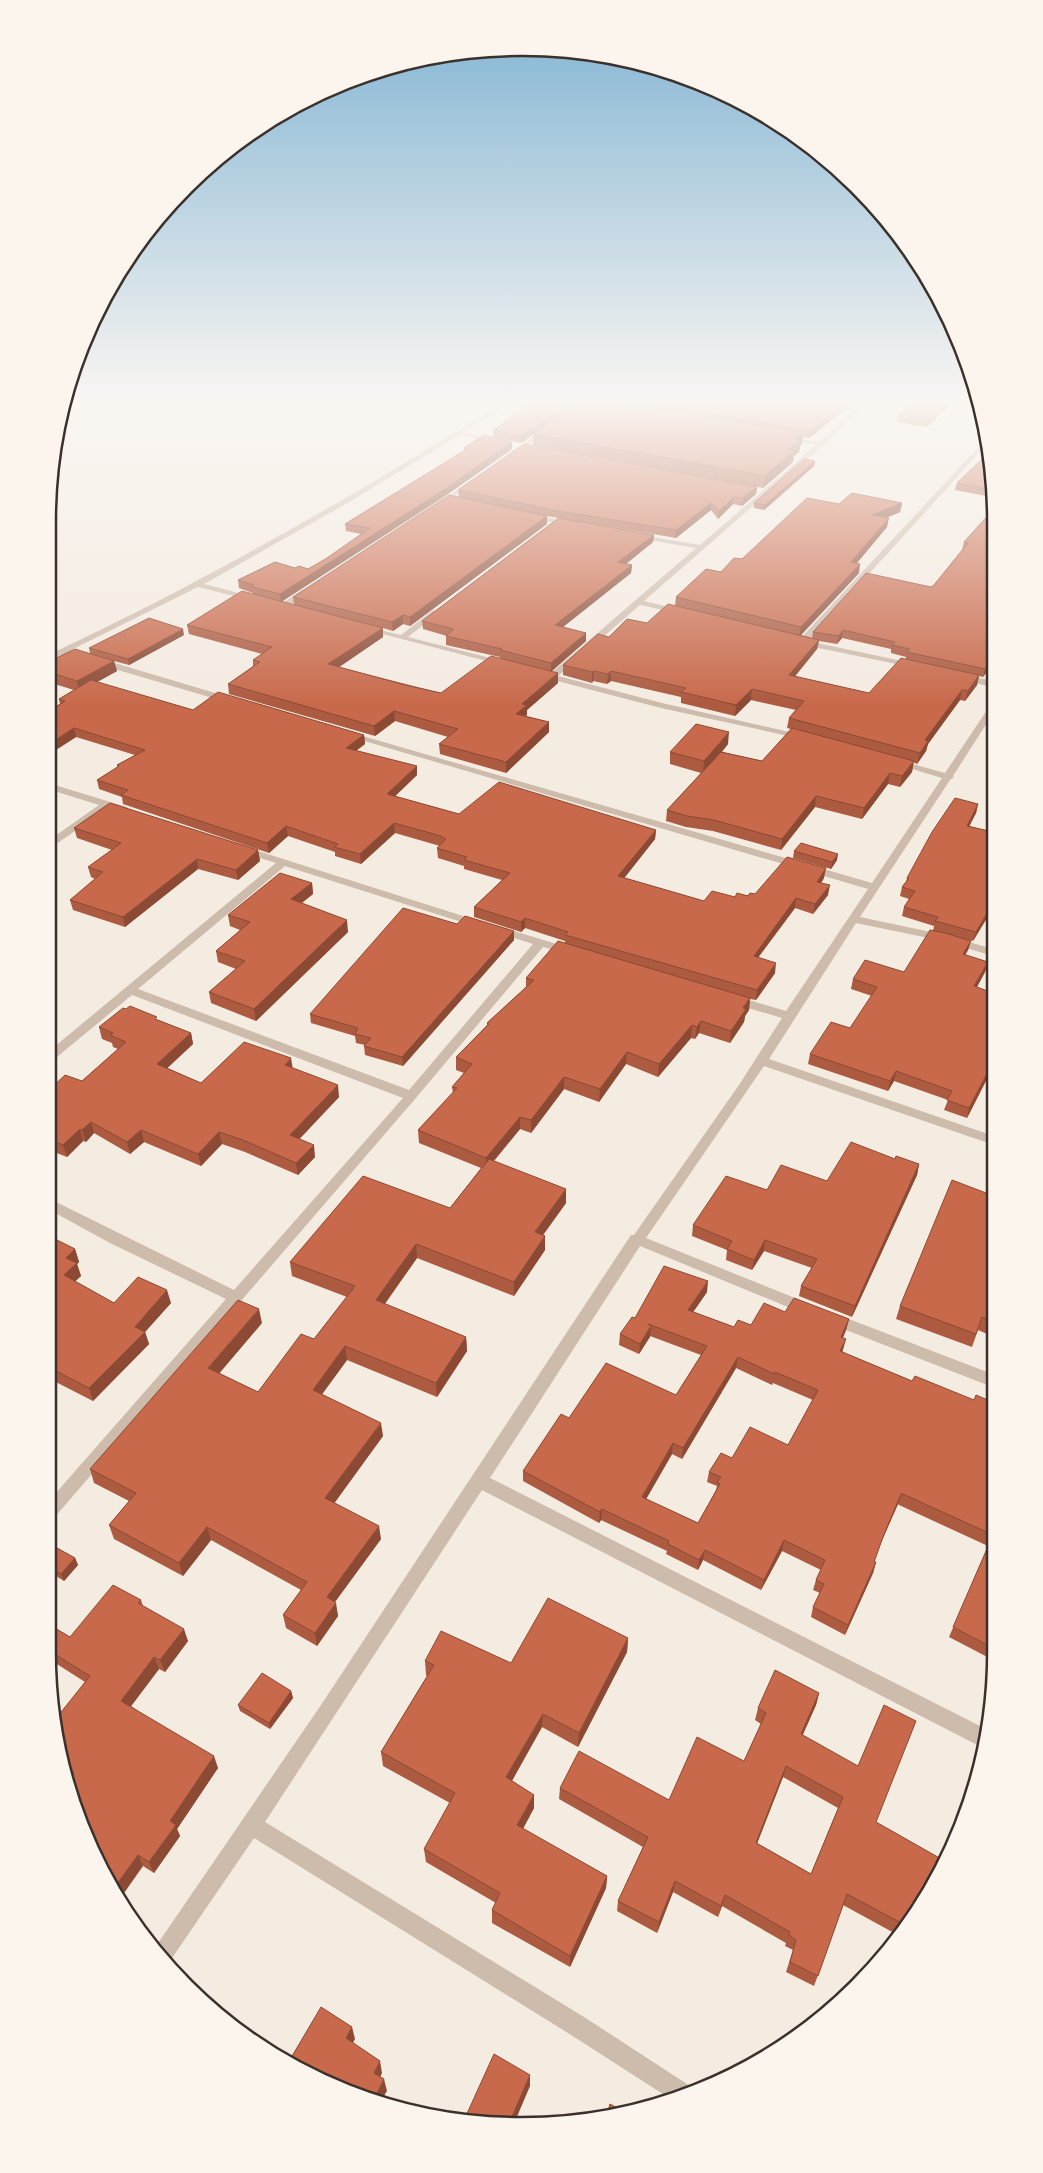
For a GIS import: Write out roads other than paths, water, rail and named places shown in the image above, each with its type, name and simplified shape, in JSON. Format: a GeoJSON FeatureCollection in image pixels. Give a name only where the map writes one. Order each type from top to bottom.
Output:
{"type":"FeatureCollection","features":[{"type":"Feature","properties":{"kind":"street"},"geometry":{"type":"LineString","coordinates":[[56,654],[198,585],[345,501]]}},
{"type":"Feature","properties":{"kind":"street"},"geometry":{"type":"LineString","coordinates":[[435,508],[445,501]]}},
{"type":"Feature","properties":{"kind":"street"},"geometry":{"type":"LineString","coordinates":[[552,677],[753,501]]}},
{"type":"Feature","properties":{"kind":"street"},"geometry":{"type":"LineString","coordinates":[[802,642],[931,501]]}},
{"type":"Feature","properties":{"kind":"street"},"geometry":{"type":"LineString","coordinates":[[521,514],[576,525]]}},
{"type":"Feature","properties":{"kind":"street"},"geometry":{"type":"LineString","coordinates":[[550,527],[557,522]]}},
{"type":"Feature","properties":{"kind":"street"},"geometry":{"type":"LineString","coordinates":[[633,535],[700,547]]}},
{"type":"Feature","properties":{"kind":"street"},"geometry":{"type":"LineString","coordinates":[[198,585],[263,602]]}},
{"type":"Feature","properties":{"kind":"street"},"geometry":{"type":"LineString","coordinates":[[272,604],[286,608],[315,586]]}},
{"type":"Feature","properties":{"kind":"street"},"geometry":{"type":"LineString","coordinates":[[638,602],[686,613]]}},
{"type":"Feature","properties":{"kind":"street"},"geometry":{"type":"LineString","coordinates":[[402,638],[440,609]]}},
{"type":"Feature","properties":{"kind":"street"},"geometry":{"type":"LineString","coordinates":[[356,626],[515,667]]}},
{"type":"Feature","properties":{"kind":"street"},"geometry":{"type":"LineString","coordinates":[[792,639],[926,669]]}},
{"type":"Feature","properties":{"kind":"street"},"geometry":{"type":"LineString","coordinates":[[64,651],[244,704]]}},
{"type":"Feature","properties":{"kind":"street"},"geometry":{"type":"LineString","coordinates":[[533,672],[661,705],[809,739]]}},
{"type":"Feature","properties":{"kind":"street"},"geometry":{"type":"LineString","coordinates":[[954,676],[987,683]]}},
{"type":"Feature","properties":{"kind":"street"},"geometry":{"type":"LineString","coordinates":[[166,1951],[253,1826],[636,1239],[763,1060],[789,1016],[987,717]]}},
{"type":"Feature","properties":{"kind":"street"},"geometry":{"type":"LineString","coordinates":[[338,732],[874,887]]}},
{"type":"Feature","properties":{"kind":"street"},"geometry":{"type":"LineString","coordinates":[[893,762],[949,777]]}},
{"type":"Feature","properties":{"kind":"street"},"geometry":{"type":"LineString","coordinates":[[56,788],[135,813]]}},
{"type":"Feature","properties":{"kind":"street"},"geometry":{"type":"LineString","coordinates":[[56,839],[107,804]]}},
{"type":"Feature","properties":{"kind":"street"},"geometry":{"type":"LineString","coordinates":[[228,844],[283,863],[578,954]]}},
{"type":"Feature","properties":{"kind":"street"},"geometry":{"type":"LineString","coordinates":[[56,1051],[283,863]]}},
{"type":"Feature","properties":{"kind":"street"},"geometry":{"type":"LineString","coordinates":[[853,919],[945,938],[987,951]]}},
{"type":"Feature","properties":{"kind":"street"},"geometry":{"type":"LineString","coordinates":[[56,1504],[411,1096],[540,943]]}},
{"type":"Feature","properties":{"kind":"street"},"geometry":{"type":"LineString","coordinates":[[130,990],[411,1096]]}},
{"type":"Feature","properties":{"kind":"street"},"geometry":{"type":"LineString","coordinates":[[722,996],[789,1016]]}},
{"type":"Feature","properties":{"kind":"street"},"geometry":{"type":"LineString","coordinates":[[763,1060],[987,1139]]}},
{"type":"Feature","properties":{"kind":"street"},"geometry":{"type":"LineString","coordinates":[[56,1207],[115,1239],[236,1297]]}},
{"type":"Feature","properties":{"kind":"street"},"geometry":{"type":"LineString","coordinates":[[636,1239],[819,1314],[987,1379]]}},
{"type":"Feature","properties":{"kind":"street"},"geometry":{"type":"LineString","coordinates":[[479,1480],[979,1736]]}},
{"type":"Feature","properties":{"kind":"street"},"geometry":{"type":"LineString","coordinates":[[253,1826],[576,2025],[676,2090]]}}]}
